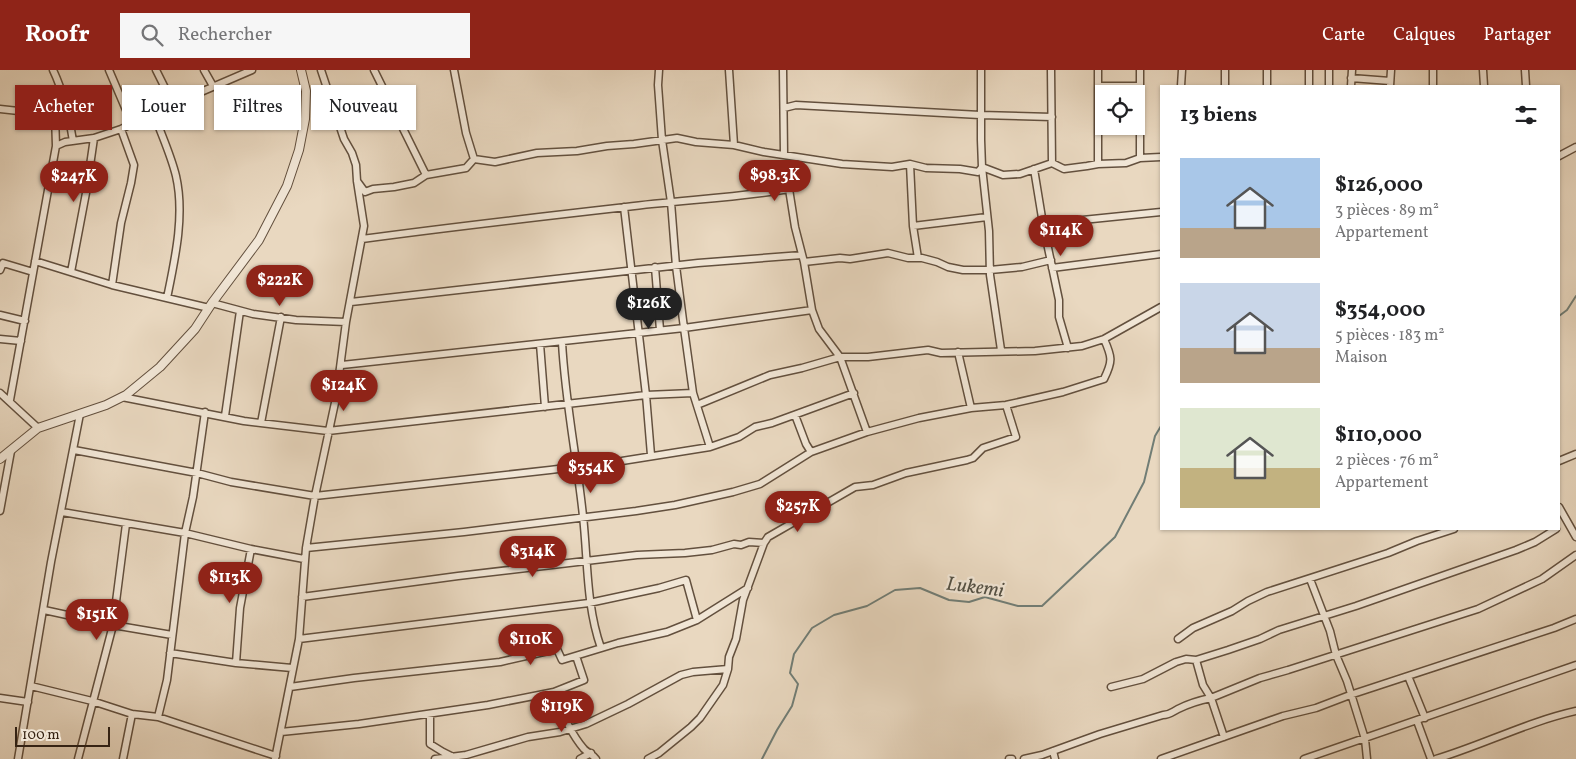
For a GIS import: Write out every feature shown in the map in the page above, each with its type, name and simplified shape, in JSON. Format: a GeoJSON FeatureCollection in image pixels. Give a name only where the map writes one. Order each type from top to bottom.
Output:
{"type":"FeatureCollection","features":[{"type":"Feature","properties":{"kind":"street"},"geometry":{"type":"LineString","coordinates":[[53,70],[60,85]]}},
{"type":"Feature","properties":{"kind":"street"},"geometry":{"type":"LineString","coordinates":[[109,70],[122,101]]}},
{"type":"Feature","properties":{"kind":"street"},"geometry":{"type":"LineString","coordinates":[[156,70],[164,85]]}},
{"type":"Feature","properties":{"kind":"street"},"geometry":{"type":"LineString","coordinates":[[204,70],[213,86]]}},
{"type":"Feature","properties":{"kind":"street"},"geometry":{"type":"LineString","coordinates":[[204,90],[252,70]]}},
{"type":"Feature","properties":{"kind":"street"},"geometry":{"type":"LineString","coordinates":[[0,459],[38,428],[106,405],[132,391],[160,368],[184,343],[258,240],[287,186],[299,150],[305,119],[306,91],[301,70]]}},
{"type":"Feature","properties":{"kind":"street"},"geometry":{"type":"LineString","coordinates":[[31,686],[92,701],[132,714],[158,717],[276,758],[299,639],[304,559],[342,365],[346,322],[364,226],[356,165],[344,139],[321,70]]}},
{"type":"Feature","properties":{"kind":"street"},"geometry":{"type":"LineString","coordinates":[[374,70],[426,175]]}},
{"type":"Feature","properties":{"kind":"street"},"geometry":{"type":"LineString","coordinates":[[454,70],[466,133],[474,159]]}},
{"type":"Feature","properties":{"kind":"street"},"geometry":{"type":"LineString","coordinates":[[659,70],[658,85],[662,140],[671,202],[676,266],[684,328],[693,393],[710,447]]}},
{"type":"Feature","properties":{"kind":"street"},"geometry":{"type":"LineString","coordinates":[[729,70],[734,145]]}},
{"type":"Feature","properties":{"kind":"street"},"geometry":{"type":"LineString","coordinates":[[783,70],[784,154]]}},
{"type":"Feature","properties":{"kind":"street"},"geometry":{"type":"LineString","coordinates":[[981,70],[982,167],[987,200],[990,270],[1001,350]]}},
{"type":"Feature","properties":{"kind":"street"},"geometry":{"type":"LineString","coordinates":[[1052,70],[1052,163]]}},
{"type":"Feature","properties":{"kind":"street"},"geometry":{"type":"LineString","coordinates":[[1098,70],[1098,85]]}},
{"type":"Feature","properties":{"kind":"street"},"geometry":{"type":"LineString","coordinates":[[1140,70],[1140,85]]}},
{"type":"Feature","properties":{"kind":"street"},"geometry":{"type":"LineString","coordinates":[[1181,85],[1182,70]]}},
{"type":"Feature","properties":{"kind":"street"},"geometry":{"type":"LineString","coordinates":[[1225,70],[1225,85]]}},
{"type":"Feature","properties":{"kind":"street"},"geometry":{"type":"LineString","coordinates":[[1267,70],[1267,85]]}},
{"type":"Feature","properties":{"kind":"street"},"geometry":{"type":"LineString","coordinates":[[1309,70],[1309,85]]}},
{"type":"Feature","properties":{"kind":"street"},"geometry":{"type":"LineString","coordinates":[[1329,70],[1329,85]]}},
{"type":"Feature","properties":{"kind":"street"},"geometry":{"type":"LineString","coordinates":[[1351,85],[1352,70]]}},
{"type":"Feature","properties":{"kind":"street"},"geometry":{"type":"LineString","coordinates":[[1351,78],[1390,84],[1391,70]]}},
{"type":"Feature","properties":{"kind":"street"},"geometry":{"type":"LineString","coordinates":[[1433,70],[1433,85]]}},
{"type":"Feature","properties":{"kind":"street"},"geometry":{"type":"LineString","coordinates":[[1483,70],[1484,85]]}},
{"type":"Feature","properties":{"kind":"street"},"geometry":{"type":"LineString","coordinates":[[1525,70],[1526,85]]}},
{"type":"Feature","properties":{"kind":"street"},"geometry":{"type":"LineString","coordinates":[[784,108],[796,105],[1052,117]]}},
{"type":"Feature","properties":{"kind":"street"},"geometry":{"type":"LineString","coordinates":[[0,109],[15,110]]}},
{"type":"Feature","properties":{"kind":"street"},"geometry":{"type":"LineString","coordinates":[[56,146],[60,143],[94,138],[121,129],[134,165],[132,183],[121,222],[112,286]]}},
{"type":"Feature","properties":{"kind":"street"},"geometry":{"type":"LineString","coordinates":[[10,400],[56,146],[56,130]]}},
{"type":"Feature","properties":{"kind":"street"},"geometry":{"type":"LineString","coordinates":[[71,130],[73,141]]}},
{"type":"Feature","properties":{"kind":"street"},"geometry":{"type":"LineString","coordinates":[[160,130],[176,176],[178,190],[179,219],[167,298]]}},
{"type":"Feature","properties":{"kind":"street"},"geometry":{"type":"LineString","coordinates":[[1098,135],[1098,164]]}},
{"type":"Feature","properties":{"kind":"street"},"geometry":{"type":"LineString","coordinates":[[1140,135],[1140,158]]}},
{"type":"Feature","properties":{"kind":"street"},"geometry":{"type":"LineString","coordinates":[[71,272],[94,138]]}},
{"type":"Feature","properties":{"kind":"street"},"geometry":{"type":"LineString","coordinates":[[474,159],[495,162],[545,152],[577,151],[677,138],[696,142],[734,145],[764,152],[842,164],[892,167],[910,164],[926,168],[960,169],[978,172],[982,167]]}},
{"type":"Feature","properties":{"kind":"street"},"geometry":{"type":"LineString","coordinates":[[1560,155],[1576,147]]}},
{"type":"Feature","properties":{"kind":"street"},"geometry":{"type":"LineString","coordinates":[[982,167],[1003,175],[1020,174],[1052,163],[1064,169],[1098,164],[1126,163],[1140,158],[1160,157]]}},
{"type":"Feature","properties":{"kind":"street"},"geometry":{"type":"LineString","coordinates":[[357,181],[365,192],[373,189],[394,188],[414,183],[426,175],[466,168],[474,159]]}},
{"type":"Feature","properties":{"kind":"street"},"geometry":{"type":"LineString","coordinates":[[910,164],[912,226],[918,258]]}},
{"type":"Feature","properties":{"kind":"street"},"geometry":{"type":"LineString","coordinates":[[1034,169],[1059,300],[1059,317],[1068,348]]}},
{"type":"Feature","properties":{"kind":"street"},"geometry":{"type":"LineString","coordinates":[[362,239],[789,189],[812,310],[819,329],[840,357],[867,432]]}},
{"type":"Feature","properties":{"kind":"street"},"geometry":{"type":"LineString","coordinates":[[624,207],[646,395],[651,455]]}},
{"type":"Feature","properties":{"kind":"street"},"geometry":{"type":"LineString","coordinates":[[1043,224],[1160,212]]}},
{"type":"Feature","properties":{"kind":"street"},"geometry":{"type":"LineString","coordinates":[[912,226],[987,217]]}},
{"type":"Feature","properties":{"kind":"street"},"geometry":{"type":"LineString","coordinates":[[351,302],[698,263],[850,259],[888,253],[937,262],[948,267],[963,270],[990,270],[1022,267],[1050,260]]}},
{"type":"Feature","properties":{"kind":"street"},"geometry":{"type":"LineString","coordinates":[[1052,268],[1160,254]]}},
{"type":"Feature","properties":{"kind":"street"},"geometry":{"type":"LineString","coordinates":[[35,261],[112,286],[167,298],[296,320],[346,322]]}},
{"type":"Feature","properties":{"kind":"street"},"geometry":{"type":"LineString","coordinates":[[0,270],[3,263],[33,272]]}},
{"type":"Feature","properties":{"kind":"street"},"geometry":{"type":"LineString","coordinates":[[655,267],[660,330]]}},
{"type":"Feature","properties":{"kind":"street"},"geometry":{"type":"LineString","coordinates":[[697,405],[770,375],[840,357],[868,357],[928,350],[941,352],[1035,351],[1082,346],[1104,339],[1160,308]]}},
{"type":"Feature","properties":{"kind":"street"},"geometry":{"type":"LineString","coordinates":[[342,365],[684,328],[812,310]]}},
{"type":"Feature","properties":{"kind":"street"},"geometry":{"type":"LineString","coordinates":[[225,416],[240,311]]}},
{"type":"Feature","properties":{"kind":"street"},"geometry":{"type":"LineString","coordinates":[[0,315],[25,321]]}},
{"type":"Feature","properties":{"kind":"street"},"geometry":{"type":"LineString","coordinates":[[261,423],[281,317]]}},
{"type":"Feature","properties":{"kind":"street"},"geometry":{"type":"LineString","coordinates":[[0,339],[22,341]]}},
{"type":"Feature","properties":{"kind":"street"},"geometry":{"type":"LineString","coordinates":[[306,548],[464,532],[675,505],[734,492],[760,484],[776,472],[811,452],[867,432],[919,418],[971,408],[1006,405],[1063,392],[1104,379],[1111,366],[1112,356],[1104,339]]}},
{"type":"Feature","properties":{"kind":"street"},"geometry":{"type":"LineString","coordinates":[[562,342],[564,376],[583,517],[589,603],[593,626],[601,648]]}},
{"type":"Feature","properties":{"kind":"street"},"geometry":{"type":"LineString","coordinates":[[540,344],[545,407]]}},
{"type":"Feature","properties":{"kind":"street"},"geometry":{"type":"LineString","coordinates":[[958,352],[971,408]]}},
{"type":"Feature","properties":{"kind":"street"},"geometry":{"type":"LineString","coordinates":[[0,393],[10,400],[38,428]]}},
{"type":"Feature","properties":{"kind":"street"},"geometry":{"type":"LineString","coordinates":[[122,397],[261,423],[328,430],[646,395],[693,393]]}},
{"type":"Feature","properties":{"kind":"street"},"geometry":{"type":"LineString","coordinates":[[74,450],[197,473],[230,482],[315,496],[622,461],[710,447],[739,437],[755,427],[772,423],[854,393]]}},
{"type":"Feature","properties":{"kind":"street"},"geometry":{"type":"LineString","coordinates":[[648,759],[659,753],[691,727],[700,718],[723,685],[728,670],[729,657],[736,639],[744,600],[764,543],[768,537],[855,487],[873,485],[906,473],[967,460],[973,458],[983,448],[1016,437],[1006,405]]}},
{"type":"Feature","properties":{"kind":"street"},"geometry":{"type":"LineString","coordinates":[[158,717],[167,680],[185,533],[194,497],[205,412]]}},
{"type":"Feature","properties":{"kind":"street"},"geometry":{"type":"LineString","coordinates":[[18,759],[51,562],[80,414]]}},
{"type":"Feature","properties":{"kind":"street"},"geometry":{"type":"LineString","coordinates":[[795,415],[811,452]]}},
{"type":"Feature","properties":{"kind":"street"},"geometry":{"type":"LineString","coordinates":[[0,511],[11,450]]}},
{"type":"Feature","properties":{"kind":"street"},"geometry":{"type":"LineString","coordinates":[[1560,461],[1576,454]]}},
{"type":"Feature","properties":{"kind":"street"},"geometry":{"type":"LineString","coordinates":[[1560,509],[1576,537]]}},
{"type":"Feature","properties":{"kind":"street"},"geometry":{"type":"LineString","coordinates":[[62,512],[185,533],[251,549],[304,559]]}},
{"type":"Feature","properties":{"kind":"street"},"geometry":{"type":"LineString","coordinates":[[1560,527],[1568,522]]}},
{"type":"Feature","properties":{"kind":"street"},"geometry":{"type":"LineString","coordinates":[[78,759],[113,625],[126,524]]}},
{"type":"Feature","properties":{"kind":"street"},"geometry":{"type":"LineString","coordinates":[[1178,639],[1193,628],[1232,611],[1268,592],[1451,530]]}},
{"type":"Feature","properties":{"kind":"street"},"geometry":{"type":"LineString","coordinates":[[1111,687],[1143,678],[1176,662],[1186,659],[1196,660],[1260,639],[1279,630],[1516,550],[1536,542],[1555,530]]}},
{"type":"Feature","properties":{"kind":"street"},"geometry":{"type":"LineString","coordinates":[[302,597],[637,555],[685,553],[712,550],[749,542],[764,543]]}},
{"type":"Feature","properties":{"kind":"street"},"geometry":{"type":"LineString","coordinates":[[236,663],[240,608],[251,549]]}},
{"type":"Feature","properties":{"kind":"street"},"geometry":{"type":"LineString","coordinates":[[1024,759],[1042,755],[1100,734],[1172,714],[1178,709],[1260,678],[1478,609],[1542,579],[1576,555]]}},
{"type":"Feature","properties":{"kind":"street"},"geometry":{"type":"LineString","coordinates":[[1310,579],[1347,681],[1365,739],[1367,759]]}},
{"type":"Feature","properties":{"kind":"street"},"geometry":{"type":"LineString","coordinates":[[299,639],[589,603],[659,588],[686,580],[696,620]]}},
{"type":"Feature","properties":{"kind":"street"},"geometry":{"type":"LineString","coordinates":[[290,687],[500,662],[557,649],[562,660],[601,648],[667,632],[696,620],[748,588]]}},
{"type":"Feature","properties":{"kind":"street"},"geometry":{"type":"LineString","coordinates":[[44,610],[172,635]]}},
{"type":"Feature","properties":{"kind":"street"},"geometry":{"type":"LineString","coordinates":[[1161,759],[1283,716],[1316,708],[1576,619]]}},
{"type":"Feature","properties":{"kind":"street"},"geometry":{"type":"LineString","coordinates":[[170,653],[236,663],[292,668]]}},
{"type":"Feature","properties":{"kind":"street"},"geometry":{"type":"LineString","coordinates":[[281,732],[430,714],[554,692],[584,680],[576,656]]}},
{"type":"Feature","properties":{"kind":"street"},"geometry":{"type":"LineString","coordinates":[[1196,660],[1203,685],[1211,698],[1224,736]]}},
{"type":"Feature","properties":{"kind":"street"},"geometry":{"type":"LineString","coordinates":[[1304,759],[1576,665]]}},
{"type":"Feature","properties":{"kind":"street"},"geometry":{"type":"LineString","coordinates":[[435,759],[466,755],[528,737],[571,729],[613,712],[681,675],[693,672],[728,670]]}},
{"type":"Feature","properties":{"kind":"street"},"geometry":{"type":"LineString","coordinates":[[1408,676],[1425,718]]}},
{"type":"Feature","properties":{"kind":"street"},"geometry":{"type":"LineString","coordinates":[[554,692],[563,717],[585,750],[594,756]]}},
{"type":"Feature","properties":{"kind":"street"},"geometry":{"type":"LineString","coordinates":[[0,698],[28,702]]}},
{"type":"Feature","properties":{"kind":"street"},"geometry":{"type":"LineString","coordinates":[[1436,759],[1462,751],[1524,725],[1576,711]]}},
{"type":"Feature","properties":{"kind":"street"},"geometry":{"type":"LineString","coordinates":[[123,759],[132,714]]}},
{"type":"Feature","properties":{"kind":"street"},"geometry":{"type":"LineString","coordinates":[[430,714],[430,744],[453,756]]}},
{"type":"Feature","properties":{"kind":"street"},"geometry":{"type":"LineString","coordinates":[[1417,721],[1431,759]]}},
{"type":"Feature","properties":{"kind":"street"},"geometry":{"type":"LineString","coordinates":[[1053,750],[1055,759]]}},
{"type":"Feature","properties":{"kind":"street"},"geometry":{"type":"LineString","coordinates":[[580,759],[594,756]]}},
{"type":"Feature","properties":{"kind":"waterway","name":"Lukemi"},"geometry":{"type":"LineString","coordinates":[[1560,315],[1567,310],[1576,296]]}},
{"type":"Feature","properties":{"kind":"waterway","name":"Lukemi"},"geometry":{"type":"LineString","coordinates":[[762,759],[792,706],[798,684],[790,673],[794,654],[812,628],[834,615],[867,606],[895,590],[920,588],[949,600],[969,602],[985,597],[1018,606],[1042,606],[1115,537],[1144,482],[1155,436],[1160,428]]}}]}
